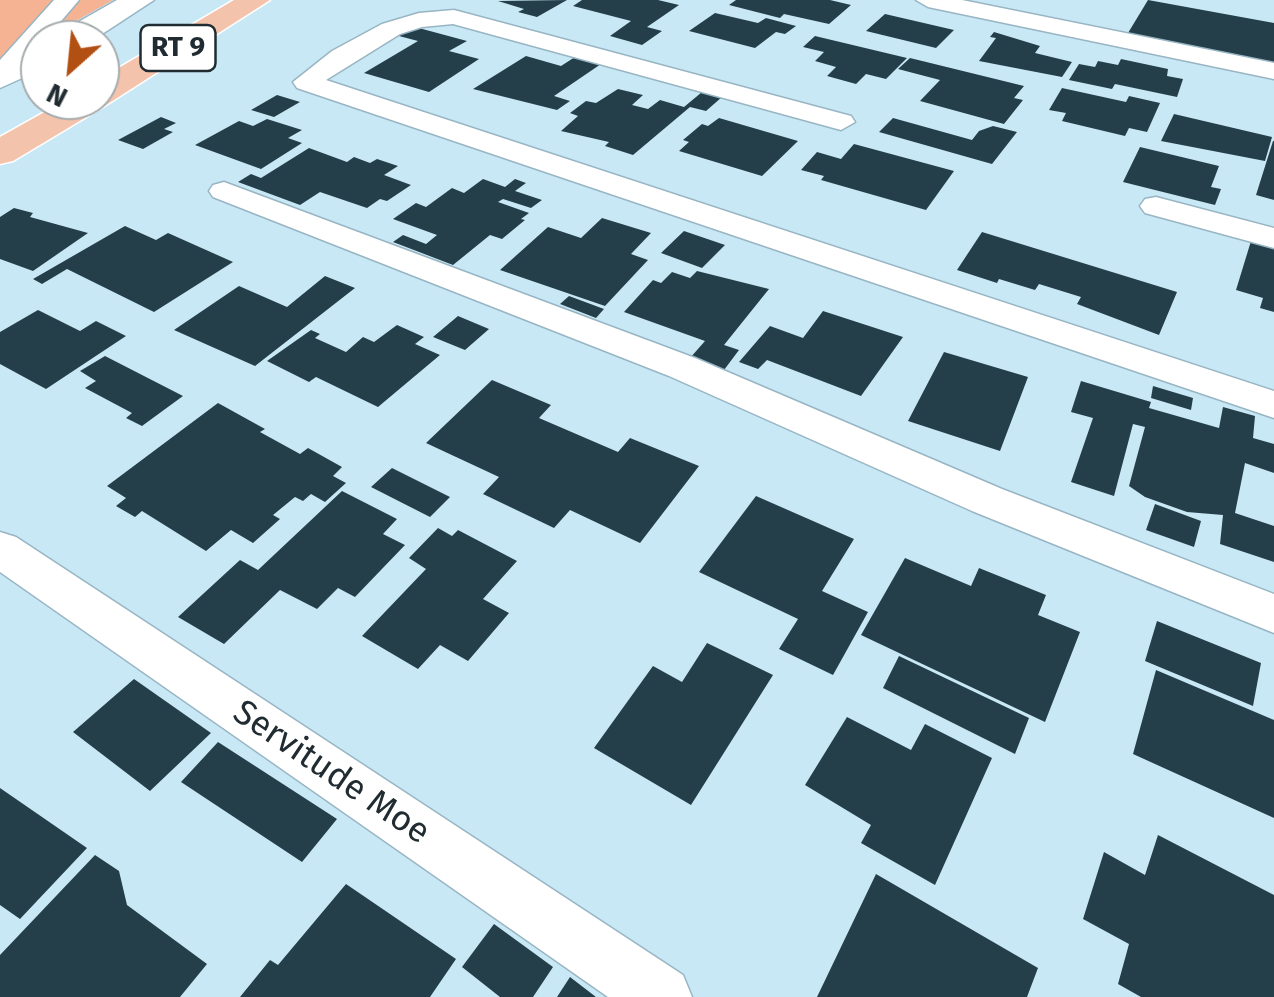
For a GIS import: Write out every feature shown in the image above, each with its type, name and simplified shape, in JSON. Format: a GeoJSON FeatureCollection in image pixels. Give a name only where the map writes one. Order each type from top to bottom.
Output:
{"type":"FeatureCollection","features":[{"type":"Feature","properties":{"kind":"highway","name":"RT 9"},"geometry":{"type":"LineString","coordinates":[[120,55],[215,0]]}},
{"type":"Feature","properties":{"kind":"highway","name":"RT 9"},"geometry":{"type":"LineString","coordinates":[[120,82],[255,0]]}},
{"type":"Feature","properties":{"kind":"highway"},"geometry":{"type":"LineString","coordinates":[[0,153],[56,120]]}},
{"type":"Feature","properties":{"kind":"main road"},"geometry":{"type":"LineString","coordinates":[[104,20],[139,0]]}},
{"type":"Feature","properties":{"kind":"street"},"geometry":{"type":"LineString","coordinates":[[0,77],[67,0]]}},
{"type":"Feature","properties":{"kind":"street"},"geometry":{"type":"LineString","coordinates":[[928,0],[1274,72]]}},
{"type":"Feature","properties":{"kind":"street"},"geometry":{"type":"LineString","coordinates":[[841,122],[454,17],[419,20],[391,29],[341,56],[306,82],[1274,405]]}},
{"type":"Feature","properties":{"kind":"street"},"geometry":{"type":"LineString","coordinates":[[224,191],[682,367],[988,500],[1274,614]]}},
{"type":"Feature","properties":{"kind":"street"},"geometry":{"type":"LineString","coordinates":[[1156,206],[1274,238]]}},
{"type":"Feature","properties":{"kind":"street","name":"Servitude Moe"},"geometry":{"type":"LineString","coordinates":[[0,549],[661,997]]}},
{"type":"Feature","properties":{"kind":"shaded area"},"geometry":{"type":"Polygon","coordinates":[[[0,0],[113,0],[78,20],[20,20],[20,53],[0,64],[0,0]]]}},
{"type":"Feature","properties":{"kind":"building"},"geometry":{"type":"Polygon","coordinates":[[[567,0],[537,17],[498,1],[567,0]]]}},
{"type":"Feature","properties":{"kind":"building"},"geometry":{"type":"Polygon","coordinates":[[[582,0],[658,0],[679,5],[647,27],[662,31],[642,45],[610,36],[631,21],[573,6],[582,0]]]}},
{"type":"Feature","properties":{"kind":"building"},"geometry":{"type":"Polygon","coordinates":[[[736,0],[830,0],[851,5],[829,24],[784,14],[780,18],[729,5],[736,0]]]}},
{"type":"Feature","properties":{"kind":"building"},"geometry":{"type":"Polygon","coordinates":[[[1148,0],[1274,23],[1274,64],[1128,33],[1148,0]]]}},
{"type":"Feature","properties":{"kind":"building"},"geometry":{"type":"Polygon","coordinates":[[[715,13],[758,23],[766,18],[796,26],[785,34],[776,32],[755,48],[689,31],[715,13]]]}},
{"type":"Feature","properties":{"kind":"building"},"geometry":{"type":"Polygon","coordinates":[[[885,14],[954,30],[936,48],[866,31],[885,14]]]}},
{"type":"Feature","properties":{"kind":"building"},"geometry":{"type":"Polygon","coordinates":[[[415,27],[467,41],[449,51],[479,59],[429,92],[364,73],[418,41],[399,36],[415,27]]]}},
{"type":"Feature","properties":{"kind":"building"},"geometry":{"type":"Polygon","coordinates":[[[994,32],[1040,46],[1035,53],[1072,62],[1062,77],[979,61],[996,38],[990,37],[994,32]]]}},
{"type":"Feature","properties":{"kind":"building"},"geometry":{"type":"Polygon","coordinates":[[[815,36],[907,58],[886,79],[866,74],[856,84],[827,76],[836,67],[815,61],[824,52],[803,47],[815,36]]]}},
{"type":"Feature","properties":{"kind":"building"},"geometry":{"type":"Polygon","coordinates":[[[526,56],[561,66],[575,57],[601,64],[554,96],[570,101],[557,110],[473,89],[526,56]]]}},
{"type":"Feature","properties":{"kind":"building"},"geometry":{"type":"Polygon","coordinates":[[[910,58],[1024,86],[1014,98],[1023,100],[1004,124],[920,101],[940,80],[898,69],[910,58]]]}},
{"type":"Feature","properties":{"kind":"building"},"geometry":{"type":"Polygon","coordinates":[[[1121,59],[1168,69],[1167,76],[1183,79],[1177,97],[1115,84],[1112,89],[1069,80],[1079,64],[1095,67],[1098,61],[1118,65],[1121,59]]]}},
{"type":"Feature","properties":{"kind":"building"},"geometry":{"type":"Polygon","coordinates":[[[1062,88],[1126,102],[1129,96],[1160,103],[1147,132],[1129,128],[1125,136],[1062,121],[1066,113],[1049,110],[1062,88]]]}},
{"type":"Feature","properties":{"kind":"building"},"geometry":{"type":"Polygon","coordinates":[[[618,89],[643,95],[632,105],[648,109],[660,100],[684,107],[702,92],[722,97],[706,111],[690,107],[633,155],[605,146],[609,142],[561,131],[578,116],[570,113],[586,101],[596,103],[618,89]]]}},
{"type":"Feature","properties":{"kind":"building"},"geometry":{"type":"Polygon","coordinates":[[[277,95],[300,102],[274,117],[251,110],[277,95]]]}},
{"type":"Feature","properties":{"kind":"building"},"geometry":{"type":"Polygon","coordinates":[[[1174,114],[1272,137],[1265,161],[1161,141],[1174,114]]]}},
{"type":"Feature","properties":{"kind":"building"},"geometry":{"type":"Polygon","coordinates":[[[161,117],[176,123],[164,129],[173,132],[143,149],[118,140],[161,117]]]}},
{"type":"Feature","properties":{"kind":"building"},"geometry":{"type":"Polygon","coordinates":[[[719,118],[798,141],[762,176],[679,151],[689,142],[683,140],[702,124],[708,126],[719,118]]]}},
{"type":"Feature","properties":{"kind":"building"},"geometry":{"type":"Polygon","coordinates":[[[893,118],[972,140],[979,131],[993,126],[1017,132],[992,164],[879,132],[893,118]]]}},
{"type":"Feature","properties":{"kind":"building"},"geometry":{"type":"Polygon","coordinates":[[[267,119],[302,130],[288,138],[302,143],[261,169],[195,145],[239,121],[253,126],[267,119]]]}},
{"type":"Feature","properties":{"kind":"building"},"geometry":{"type":"Polygon","coordinates":[[[1274,141],[1274,200],[1256,195],[1274,141]]]}},
{"type":"Feature","properties":{"kind":"building"},"geometry":{"type":"Polygon","coordinates":[[[854,144],[954,171],[926,210],[821,180],[824,176],[801,170],[817,152],[841,159],[854,144]]]}},
{"type":"Feature","properties":{"kind":"building"},"geometry":{"type":"Polygon","coordinates":[[[1140,147],[1219,166],[1211,187],[1221,189],[1215,205],[1123,182],[1140,147]]]}},
{"type":"Feature","properties":{"kind":"building"},"geometry":{"type":"Polygon","coordinates":[[[309,148],[347,162],[354,157],[398,166],[384,175],[411,185],[387,201],[380,199],[367,208],[320,192],[300,205],[238,182],[251,174],[261,178],[309,148]]]}},
{"type":"Feature","properties":{"kind":"building"},"geometry":{"type":"Polygon","coordinates":[[[483,179],[505,187],[515,179],[526,183],[515,191],[542,200],[531,208],[503,199],[498,202],[529,213],[502,239],[490,235],[453,265],[393,242],[403,235],[426,244],[437,235],[393,219],[416,203],[426,207],[452,188],[464,193],[483,179]]]}},
{"type":"Feature","properties":{"kind":"building"},"geometry":{"type":"Polygon","coordinates":[[[14,208],[33,213],[30,217],[88,233],[33,271],[0,259],[0,217],[14,208]]]}},
{"type":"Feature","properties":{"kind":"building"},"geometry":{"type":"Polygon","coordinates":[[[602,218],[651,233],[631,254],[648,260],[605,306],[500,270],[548,227],[581,238],[602,218]]]}},
{"type":"Feature","properties":{"kind":"building"},"geometry":{"type":"Polygon","coordinates":[[[125,226],[156,240],[168,233],[233,262],[154,312],[67,269],[42,284],[33,279],[125,226]]]}},
{"type":"Feature","properties":{"kind":"building"},"geometry":{"type":"Polygon","coordinates":[[[684,231],[725,245],[702,268],[661,253],[684,231]]]}},
{"type":"Feature","properties":{"kind":"building"},"geometry":{"type":"Polygon","coordinates":[[[982,232],[1177,292],[1159,335],[1077,304],[1081,297],[1039,284],[1035,290],[999,279],[997,283],[957,270],[982,232]]]}},
{"type":"Feature","properties":{"kind":"building"},"geometry":{"type":"Polygon","coordinates":[[[1251,241],[1274,247],[1274,312],[1260,308],[1263,298],[1236,290],[1251,241]]]}},
{"type":"Feature","properties":{"kind":"building"},"geometry":{"type":"Polygon","coordinates":[[[697,271],[769,289],[724,345],[739,350],[724,370],[690,358],[705,341],[624,312],[653,280],[661,283],[672,272],[690,278],[697,271]]]}},
{"type":"Feature","properties":{"kind":"building"},"geometry":{"type":"Polygon","coordinates":[[[325,276],[355,288],[255,366],[174,330],[239,286],[287,307],[325,276]]]}},
{"type":"Feature","properties":{"kind":"building"},"geometry":{"type":"Polygon","coordinates":[[[569,296],[604,309],[596,318],[560,304],[569,296]]]}},
{"type":"Feature","properties":{"kind":"building"},"geometry":{"type":"Polygon","coordinates":[[[38,310],[80,331],[96,321],[126,336],[46,389],[0,364],[0,332],[38,310]]]}},
{"type":"Feature","properties":{"kind":"building"},"geometry":{"type":"Polygon","coordinates":[[[823,311],[903,337],[861,396],[767,360],[758,369],[739,362],[770,326],[803,338],[823,311]]]}},
{"type":"Feature","properties":{"kind":"building"},"geometry":{"type":"Polygon","coordinates":[[[458,316],[489,329],[465,350],[433,337],[458,316]]]}},
{"type":"Feature","properties":{"kind":"building"},"geometry":{"type":"Polygon","coordinates":[[[397,325],[424,337],[415,344],[440,355],[378,407],[316,377],[309,382],[267,361],[311,330],[320,334],[315,338],[346,352],[363,337],[374,342],[397,325]]]}},
{"type":"Feature","properties":{"kind":"building"},"geometry":{"type":"Polygon","coordinates":[[[944,352],[1028,377],[1000,451],[908,421],[944,352]]]}},
{"type":"Feature","properties":{"kind":"building"},"geometry":{"type":"Polygon","coordinates":[[[105,356],[183,396],[142,426],[126,418],[132,413],[85,388],[96,381],[80,371],[105,356]]]}},
{"type":"Feature","properties":{"kind":"building"},"geometry":{"type":"Polygon","coordinates":[[[492,380],[551,405],[539,418],[618,452],[630,438],[699,466],[640,543],[570,510],[554,528],[483,494],[499,477],[426,443],[492,380]]]}},
{"type":"Feature","properties":{"kind":"building"},"geometry":{"type":"Polygon","coordinates":[[[1081,381],[1151,402],[1149,408],[1219,428],[1223,407],[1255,416],[1253,438],[1274,444],[1274,473],[1245,463],[1235,513],[1274,526],[1274,562],[1220,544],[1223,515],[1187,512],[1145,497],[1129,486],[1145,427],[1133,424],[1114,496],[1071,482],[1093,418],[1071,412],[1081,381]]]}},
{"type":"Feature","properties":{"kind":"building"},"geometry":{"type":"Polygon","coordinates":[[[1153,386],[1193,398],[1191,410],[1151,398],[1153,386]]]}},
{"type":"Feature","properties":{"kind":"building"},"geometry":{"type":"Polygon","coordinates":[[[218,403],[300,454],[308,448],[342,467],[333,476],[346,483],[325,502],[311,494],[303,501],[295,497],[273,515],[280,519],[253,543],[231,530],[206,551],[142,511],[135,517],[116,506],[126,498],[107,486],[218,403]]]}},
{"type":"Feature","properties":{"kind":"building"},"geometry":{"type":"Polygon","coordinates":[[[392,468],[450,497],[430,517],[371,487],[392,468]]]}},
{"type":"Feature","properties":{"kind":"building"},"geometry":{"type":"Polygon","coordinates":[[[342,491],[397,519],[383,534],[405,545],[355,597],[338,588],[317,609],[280,590],[224,644],[178,617],[240,560],[258,570],[342,491]]]}},
{"type":"Feature","properties":{"kind":"building"},"geometry":{"type":"Polygon","coordinates":[[[756,496],[854,539],[822,591],[868,612],[833,675],[779,649],[798,619],[699,572],[756,496]]]}},
{"type":"Feature","properties":{"kind":"building"},"geometry":{"type":"Polygon","coordinates":[[[1155,504],[1201,521],[1194,547],[1146,530],[1155,504]]]}},
{"type":"Feature","properties":{"kind":"building"},"geometry":{"type":"Polygon","coordinates":[[[438,528],[452,536],[458,530],[517,561],[483,599],[509,613],[468,661],[440,645],[418,669],[362,636],[426,569],[409,558],[438,528]]]}},
{"type":"Feature","properties":{"kind":"building"},"geometry":{"type":"Polygon","coordinates":[[[905,558],[971,586],[979,568],[1046,595],[1038,615],[1080,632],[1045,722],[861,635],[905,558]]]}},
{"type":"Feature","properties":{"kind":"building"},"geometry":{"type":"Polygon","coordinates":[[[1157,621],[1261,663],[1253,706],[1145,661],[1157,621]]]}},
{"type":"Feature","properties":{"kind":"building"},"geometry":{"type":"Polygon","coordinates":[[[707,643],[773,675],[691,805],[594,748],[653,666],[682,682],[707,643]]]}},
{"type":"Feature","properties":{"kind":"building"},"geometry":{"type":"Polygon","coordinates":[[[899,656],[1029,718],[1015,754],[883,688],[899,656]]]}},
{"type":"Feature","properties":{"kind":"building"},"geometry":{"type":"Polygon","coordinates":[[[1156,670],[1274,720],[1274,818],[1133,754],[1156,670]]]}},
{"type":"Feature","properties":{"kind":"building"},"geometry":{"type":"Polygon","coordinates":[[[134,679],[211,733],[150,791],[73,732],[134,679]]]}},
{"type":"Feature","properties":{"kind":"building"},"geometry":{"type":"Polygon","coordinates":[[[847,717],[911,750],[925,724],[992,758],[935,885],[861,843],[871,825],[805,785],[847,717]]]}},
{"type":"Feature","properties":{"kind":"building"},"geometry":{"type":"Polygon","coordinates":[[[218,742],[337,819],[302,862],[181,782],[218,742]]]}},
{"type":"Feature","properties":{"kind":"building"},"geometry":{"type":"Polygon","coordinates":[[[0,788],[87,848],[20,919],[0,905],[0,788]]]}},
{"type":"Feature","properties":{"kind":"building"},"geometry":{"type":"Polygon","coordinates":[[[1158,835],[1274,895],[1274,997],[1141,997],[1118,984],[1129,944],[1083,919],[1104,852],[1145,875],[1158,835]]]}},
{"type":"Feature","properties":{"kind":"building"},"geometry":{"type":"Polygon","coordinates":[[[95,855],[119,871],[127,905],[207,964],[180,997],[0,997],[0,955],[95,855]]]}},
{"type":"Feature","properties":{"kind":"building"},"geometry":{"type":"Polygon","coordinates":[[[876,874],[1038,968],[1027,997],[817,997],[876,874]]]}},
{"type":"Feature","properties":{"kind":"building"},"geometry":{"type":"Polygon","coordinates":[[[346,884],[456,959],[430,997],[240,997],[270,960],[278,965],[346,884]]]}},
{"type":"Feature","properties":{"kind":"building"},"geometry":{"type":"Polygon","coordinates":[[[494,924],[553,967],[533,997],[500,997],[462,967],[494,924]]]}},
{"type":"Feature","properties":{"kind":"building"},"geometry":{"type":"Polygon","coordinates":[[[570,977],[596,997],[557,997],[570,977]]]}}]}
